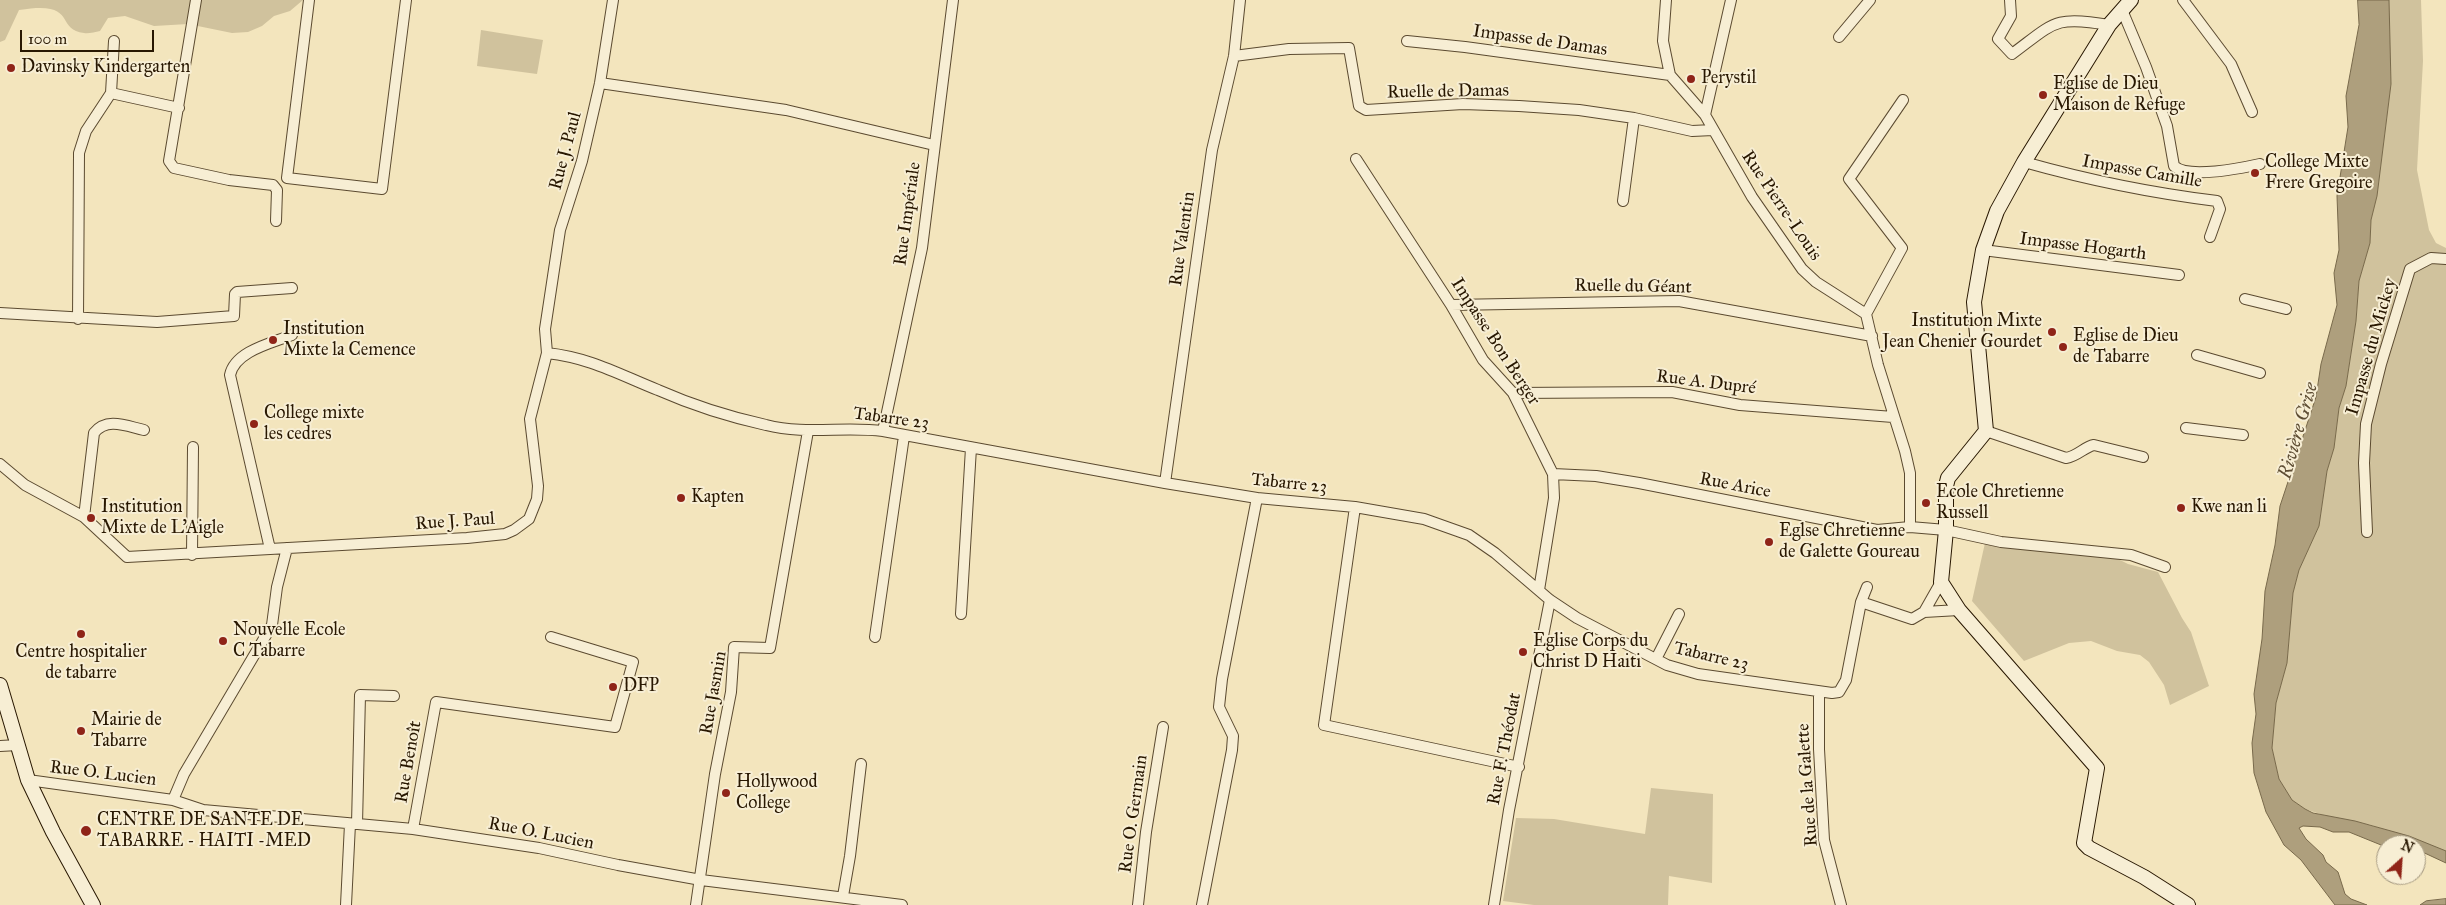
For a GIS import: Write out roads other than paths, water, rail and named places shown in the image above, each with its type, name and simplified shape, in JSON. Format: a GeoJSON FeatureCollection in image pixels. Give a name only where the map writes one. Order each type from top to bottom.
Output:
{"type":"FeatureCollection","features":[{"type":"Feature","properties":{"kind":"street"},"geometry":{"type":"LineString","coordinates":[[196,0],[169,161],[170,165],[174,168],[229,180],[273,185],[277,190],[276,221]]}},
{"type":"Feature","properties":{"kind":"street"},"geometry":{"type":"LineString","coordinates":[[309,0],[287,178],[382,189],[406,0]]}},
{"type":"Feature","properties":{"kind":"street","name":"Rue J. Paul"},"geometry":{"type":"LineString","coordinates":[[0,464],[25,485],[84,517],[127,557],[192,555],[467,538],[505,534],[521,526],[529,519],[538,486],[530,419],[547,353],[546,329],[560,230],[582,161],[600,83],[613,0]]}},
{"type":"Feature","properties":{"kind":"street","name":"Rue Impériale"},"geometry":{"type":"LineString","coordinates":[[883,431],[922,248],[954,0]]}},
{"type":"Feature","properties":{"kind":"street","name":"Rue Valentin"},"geometry":{"type":"LineString","coordinates":[[1165,484],[1212,150],[1234,56],[1240,0]]}},
{"type":"Feature","properties":{"kind":"street","name":"Rue Pierre-Louis"},"geometry":{"type":"LineString","coordinates":[[1666,0],[1663,41],[1670,74],[1705,115],[1752,197],[1802,269],[1816,282],[1866,314]]}},
{"type":"Feature","properties":{"kind":"street"},"geometry":{"type":"LineString","coordinates":[[1705,115],[1731,0]]}},
{"type":"Feature","properties":{"kind":"street"},"geometry":{"type":"LineString","coordinates":[[1839,37],[1870,0]]}},
{"type":"Feature","properties":{"kind":"street"},"geometry":{"type":"LineString","coordinates":[[2010,0],[2011,16],[1998,39],[2012,54],[2060,21],[2083,20],[2109,25]]}},
{"type":"Feature","properties":{"kind":"street"},"geometry":{"type":"LineString","coordinates":[[2183,0],[2231,64],[2252,112]]}},
{"type":"Feature","properties":{"kind":"street"},"geometry":{"type":"LineString","coordinates":[[1924,612],[1941,582],[1946,530],[1947,482],[1986,431],[1981,362],[1974,324],[1974,302],[1983,250],[1997,211],[2024,162],[2109,25],[2126,5]]}},
{"type":"Feature","properties":{"kind":"street"},"geometry":{"type":"LineString","coordinates":[[2126,5],[2167,126],[2174,166],[2182,171],[2203,172],[2260,164]]}},
{"type":"Feature","properties":{"kind":"street"},"geometry":{"type":"LineString","coordinates":[[78,319],[79,154],[86,131],[111,93],[114,41]]}},
{"type":"Feature","properties":{"kind":"street","name":"Impasse de Damas"},"geometry":{"type":"LineString","coordinates":[[1407,41],[1670,74]]}},
{"type":"Feature","properties":{"kind":"street","name":"Ruelle de Damas"},"geometry":{"type":"LineString","coordinates":[[1234,56],[1289,49],[1349,48],[1359,106],[1366,110],[1463,104],[1579,110],[1634,118],[1692,131],[1713,130]]}},
{"type":"Feature","properties":{"kind":"street"},"geometry":{"type":"LineString","coordinates":[[600,83],[786,110],[934,145]]}},
{"type":"Feature","properties":{"kind":"street"},"geometry":{"type":"LineString","coordinates":[[111,93],[179,108]]}},
{"type":"Feature","properties":{"kind":"street"},"geometry":{"type":"LineString","coordinates":[[1903,100],[1849,178],[1902,248],[1866,314],[1910,473],[1910,527],[1946,530],[2001,542],[2131,555],[2165,567]]}},
{"type":"Feature","properties":{"kind":"street"},"geometry":{"type":"LineString","coordinates":[[1623,201],[1634,118]]}},
{"type":"Feature","properties":{"kind":"street","name":"Impasse Bon Berger"},"geometry":{"type":"LineString","coordinates":[[1356,159],[1451,305],[1483,360],[1513,393],[1553,474],[1554,498],[1539,590]]}},
{"type":"Feature","properties":{"kind":"street","name":"Impasse Camille"},"geometry":{"type":"LineString","coordinates":[[2024,162],[2071,176],[2148,192],[2217,201],[2220,209],[2210,237]]}},
{"type":"Feature","properties":{"kind":"street","name":"Impasse Hogarth"},"geometry":{"type":"LineString","coordinates":[[1983,250],[2180,275]]}},
{"type":"Feature","properties":{"kind":"street","name":"Impasse du Mickey"},"geometry":{"type":"LineString","coordinates":[[2367,532],[2364,463],[2366,424],[2381,364],[2410,269],[2431,258],[2446,259]]}},
{"type":"Feature","properties":{"kind":"street"},"geometry":{"type":"LineString","coordinates":[[0,313],[78,319],[157,322],[233,317],[235,315],[235,294],[237,292],[292,288]]}},
{"type":"Feature","properties":{"kind":"street"},"geometry":{"type":"LineString","coordinates":[[2245,299],[2286,309]]}},
{"type":"Feature","properties":{"kind":"street","name":"Ruelle du Géant"},"geometry":{"type":"LineString","coordinates":[[1451,305],[1679,301],[1872,336]]}},
{"type":"Feature","properties":{"kind":"street"},"geometry":{"type":"LineString","coordinates":[[270,549],[230,375],[232,367],[242,357],[292,335]]}},
{"type":"Feature","properties":{"kind":"street","name":"Tabarre 23"},"geometry":{"type":"LineString","coordinates":[[547,353],[572,356],[598,363],[659,391],[766,426],[808,431],[858,428],[883,431],[1165,484],[1257,498],[1355,507],[1424,520],[1469,535],[1495,553],[1550,600],[1577,618],[1667,665],[1698,674],[1819,692],[1839,692],[1844,688],[1861,602]]}},
{"type":"Feature","properties":{"kind":"street"},"geometry":{"type":"LineString","coordinates":[[2197,355],[2260,373]]}},
{"type":"Feature","properties":{"kind":"street","name":"Rue A. Dupré"},"geometry":{"type":"LineString","coordinates":[[1513,393],[1672,392],[1740,405],[1893,417]]}},
{"type":"Feature","properties":{"kind":"street"},"geometry":{"type":"LineString","coordinates":[[84,517],[94,433],[104,424],[113,423],[144,430]]}},
{"type":"Feature","properties":{"kind":"street"},"geometry":{"type":"LineString","coordinates":[[2186,428],[2243,435]]}},
{"type":"Feature","properties":{"kind":"street","name":"Rue Jasmin"},"geometry":{"type":"LineString","coordinates":[[696,905],[715,774],[731,692],[734,647],[770,648],[808,431]]}},
{"type":"Feature","properties":{"kind":"street"},"geometry":{"type":"LineString","coordinates":[[1986,431],[2066,458],[2078,455],[2094,445],[2143,457]]}},
{"type":"Feature","properties":{"kind":"street"},"geometry":{"type":"LineString","coordinates":[[875,637],[904,436]]}},
{"type":"Feature","properties":{"kind":"street"},"geometry":{"type":"LineString","coordinates":[[192,555],[193,447]]}},
{"type":"Feature","properties":{"kind":"street"},"geometry":{"type":"LineString","coordinates":[[961,614],[971,448]]}},
{"type":"Feature","properties":{"kind":"street","name":"Rue Arice"},"geometry":{"type":"LineString","coordinates":[[1553,474],[1596,476],[1639,483],[1877,530],[1910,527]]}},
{"type":"Feature","properties":{"kind":"street"},"geometry":{"type":"LineString","coordinates":[[1202,905],[1232,750],[1233,736],[1219,707],[1222,680],[1257,498]]}},
{"type":"Feature","properties":{"kind":"street"},"geometry":{"type":"LineString","coordinates":[[1355,507],[1324,725],[1519,767]]}},
{"type":"Feature","properties":{"kind":"street","name":"Rue O. Lucien"},"geometry":{"type":"LineString","coordinates":[[173,800],[184,774],[272,625],[277,587],[287,548]]}},
{"type":"Feature","properties":{"kind":"street"},"geometry":{"type":"LineString","coordinates":[[1941,582],[1959,610],[2097,768],[2084,842],[2089,848],[2188,905]]}},
{"type":"Feature","properties":{"kind":"street"},"geometry":{"type":"LineString","coordinates":[[1867,588],[1861,602],[1904,618],[1912,619],[1924,612],[1959,610]]}},
{"type":"Feature","properties":{"kind":"street","name":"Rue F. Théodat"},"geometry":{"type":"LineString","coordinates":[[1494,905],[1550,600]]}},
{"type":"Feature","properties":{"kind":"street"},"geometry":{"type":"LineString","coordinates":[[1656,659],[1679,614]]}},
{"type":"Feature","properties":{"kind":"street","name":"Rue Benoît"},"geometry":{"type":"LineString","coordinates":[[414,829],[436,702],[615,727],[633,662],[551,637]]}},
{"type":"Feature","properties":{"kind":"street"},"geometry":{"type":"LineString","coordinates":[[0,685],[28,780],[53,832],[93,905]]}},
{"type":"Feature","properties":{"kind":"street","name":"Rue de la Galette"},"geometry":{"type":"LineString","coordinates":[[1819,692],[1819,749],[1824,840],[1841,905]]}},
{"type":"Feature","properties":{"kind":"street"},"geometry":{"type":"LineString","coordinates":[[346,905],[353,824],[360,695],[394,696]]}},
{"type":"Feature","properties":{"kind":"street","name":"Rue O. Germain"},"geometry":{"type":"LineString","coordinates":[[1138,905],[1146,832],[1163,727]]}},
{"type":"Feature","properties":{"kind":"street"},"geometry":{"type":"LineString","coordinates":[[0,746],[18,745]]}},
{"type":"Feature","properties":{"kind":"street"},"geometry":{"type":"LineString","coordinates":[[843,896],[850,856],[861,764]]}},
{"type":"Feature","properties":{"kind":"street","name":"Rue O. Lucien"},"geometry":{"type":"LineString","coordinates":[[28,780],[173,800],[203,810],[414,829],[539,848],[701,880],[843,896],[902,905]]}},
{"type":"Feature","properties":{"kind":"place","name":"Davinsky Kindergarten"},"geometry":{"type":"Point","coordinates":[11,68]}},
{"type":"Feature","properties":{"kind":"place","name":"Perystil"},"geometry":{"type":"Point","coordinates":[1691,79]}},
{"type":"Feature","properties":{"kind":"place","name":"Eglise de Dieu Maison de Refuge"},"geometry":{"type":"Point","coordinates":[2043,95]}},
{"type":"Feature","properties":{"kind":"place","name":"College Mixte Frere Gregoire"},"geometry":{"type":"Point","coordinates":[2255,173]}},
{"type":"Feature","properties":{"kind":"place","name":"Institution Mixte Jean Chenier Gourdet"},"geometry":{"type":"Point","coordinates":[2052,332]}},
{"type":"Feature","properties":{"kind":"place","name":"Institution Mixte la Cemence"},"geometry":{"type":"Point","coordinates":[273,340]}},
{"type":"Feature","properties":{"kind":"place","name":"Eglise de Dieu de Tabarre"},"geometry":{"type":"Point","coordinates":[2063,347]}},
{"type":"Feature","properties":{"kind":"place","name":"College mixte les cedres"},"geometry":{"type":"Point","coordinates":[254,424]}},
{"type":"Feature","properties":{"kind":"place","name":"Kapten"},"geometry":{"type":"Point","coordinates":[681,498]}},
{"type":"Feature","properties":{"kind":"place","name":"Ecole Chretienne Russell"},"geometry":{"type":"Point","coordinates":[1926,503]}},
{"type":"Feature","properties":{"kind":"place","name":"Kwe nan li"},"geometry":{"type":"Point","coordinates":[2181,508]}},
{"type":"Feature","properties":{"kind":"place","name":"Institution Mixte de L'Aigle"},"geometry":{"type":"Point","coordinates":[91,518]}},
{"type":"Feature","properties":{"kind":"place","name":"Eglse Chretienne de Galette Goureau"},"geometry":{"type":"Point","coordinates":[1769,542]}},
{"type":"Feature","properties":{"kind":"place","name":"Centre hospitalier de tabarre"},"geometry":{"type":"Point","coordinates":[81,634]}},
{"type":"Feature","properties":{"kind":"place","name":"Nouvelle Ecole C Tabarre"},"geometry":{"type":"Point","coordinates":[223,641]}},
{"type":"Feature","properties":{"kind":"place","name":"Eglise Corps du Christ D Haiti"},"geometry":{"type":"Point","coordinates":[1523,652]}},
{"type":"Feature","properties":{"kind":"place","name":"DFP"},"geometry":{"type":"Point","coordinates":[613,687]}},
{"type":"Feature","properties":{"kind":"place","name":"Mairie de Tabarre"},"geometry":{"type":"Point","coordinates":[81,731]}},
{"type":"Feature","properties":{"kind":"place","name":"Hollywood College"},"geometry":{"type":"Point","coordinates":[726,793]}},
{"type":"Feature","properties":{"kind":"place","name":"CENTRE DE SANTE DE TABARRE - HAITI -MED"},"geometry":{"type":"Point","coordinates":[86,831]}},
{"type":"Feature","properties":{"kind":"water label","name":"Rivière Grise"},"geometry":{"type":"Point","coordinates":[2299,431]}}]}
